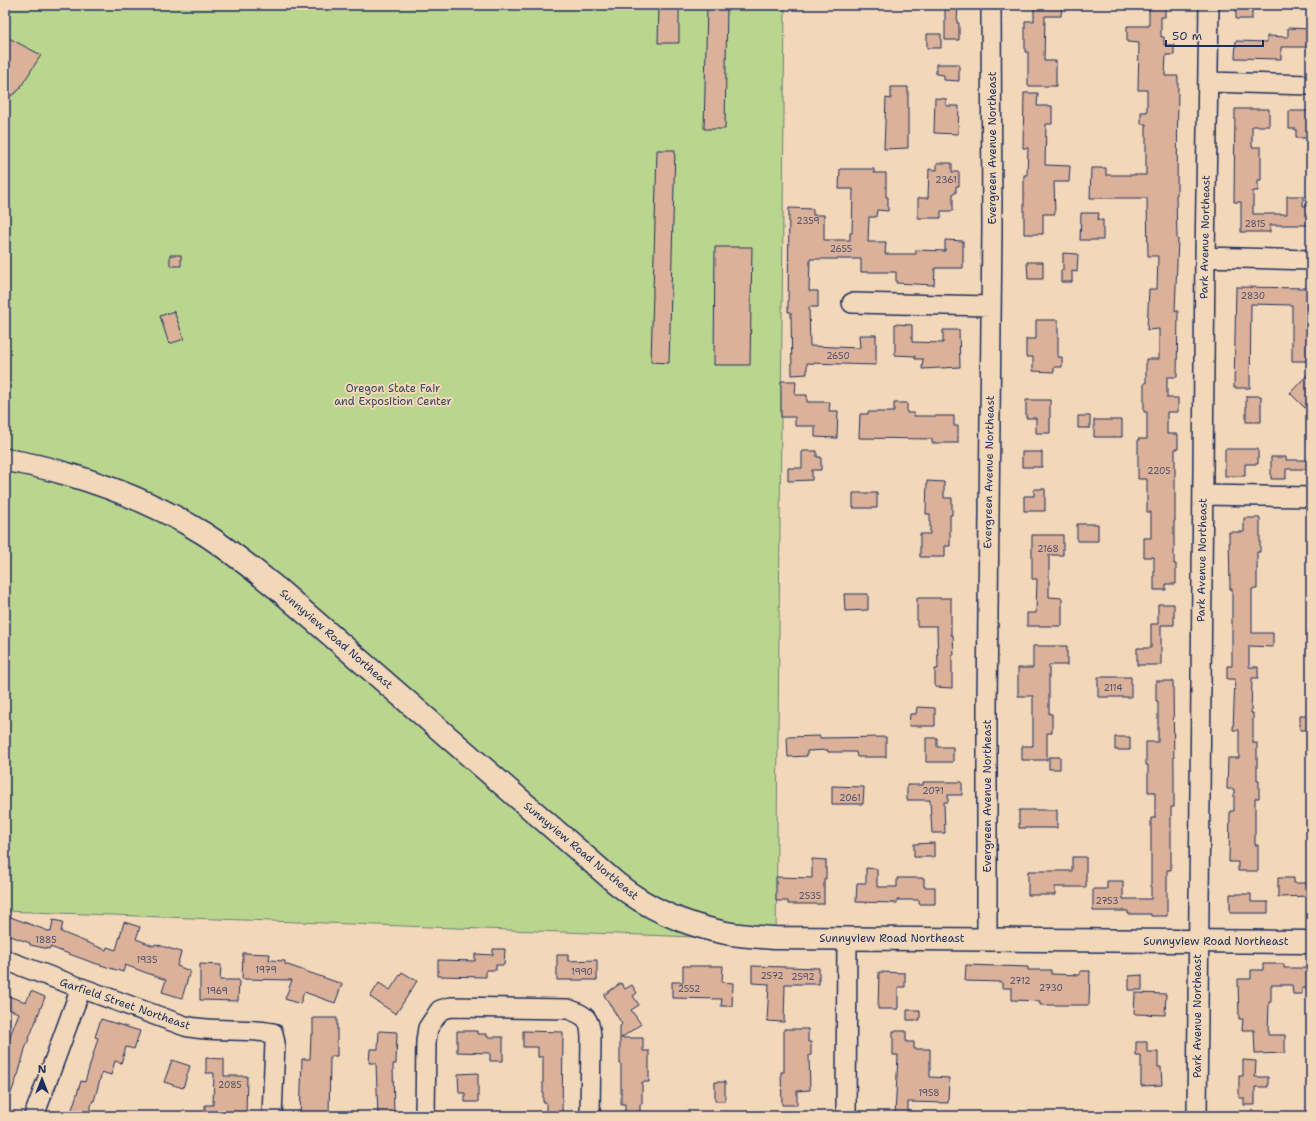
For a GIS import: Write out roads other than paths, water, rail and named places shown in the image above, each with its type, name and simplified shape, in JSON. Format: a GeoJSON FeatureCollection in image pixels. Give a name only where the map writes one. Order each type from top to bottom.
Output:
{"type":"FeatureCollection","features":[{"type":"Feature","properties":{"kind":"main road","name":"Sunnyview Road Northeast"},"geometry":{"type":"LineString","coordinates":[[5,460],[40,466],[108,486],[158,508],[203,532],[247,563],[279,590],[592,864],[632,896],[652,907],[687,922],[727,933],[775,938],[1311,942]]}},
{"type":"Feature","properties":{"kind":"street","name":"Evergreen Avenue Northeast"},"geometry":{"type":"LineString","coordinates":[[987,939],[987,705],[992,226],[990,5]]}},
{"type":"Feature","properties":{"kind":"street","name":"Park Avenue Northeast"},"geometry":{"type":"LineString","coordinates":[[1197,1116],[1204,257],[1209,82],[1209,5]]}},
{"type":"Feature","properties":{"kind":"street"},"geometry":{"type":"LineString","coordinates":[[1209,82],[1311,85]]}},
{"type":"Feature","properties":{"kind":"street"},"geometry":{"type":"LineString","coordinates":[[1204,257],[1311,260]]}},
{"type":"Feature","properties":{"kind":"street"},"geometry":{"type":"LineString","coordinates":[[852,303],[991,306]]}},
{"type":"Feature","properties":{"kind":"street"},"geometry":{"type":"LineString","coordinates":[[1203,495],[1311,497]]}},
{"type":"Feature","properties":{"kind":"street"},"geometry":{"type":"LineString","coordinates":[[846,1116],[847,938]]}},
{"type":"Feature","properties":{"kind":"street","name":"Garfield Street Northeast"},"geometry":{"type":"LineString","coordinates":[[5,960],[196,1029],[262,1031],[273,1033],[275,1043],[272,1116]]}},
{"type":"Feature","properties":{"kind":"street"},"geometry":{"type":"LineString","coordinates":[[34,1116],[81,988]]}},
{"type":"Feature","properties":{"kind":"street"},"geometry":{"type":"LineString","coordinates":[[425,1116],[426,1041],[428,1028],[433,1018],[440,1010],[451,1007],[568,1009],[587,1018],[591,1026],[590,1116]]}},
{"type":"Feature","properties":{"kind":"park label","name":"Oregon State Fair and Exposition Center"},"geometry":{"type":"Point","coordinates":[393,394]}}]}
